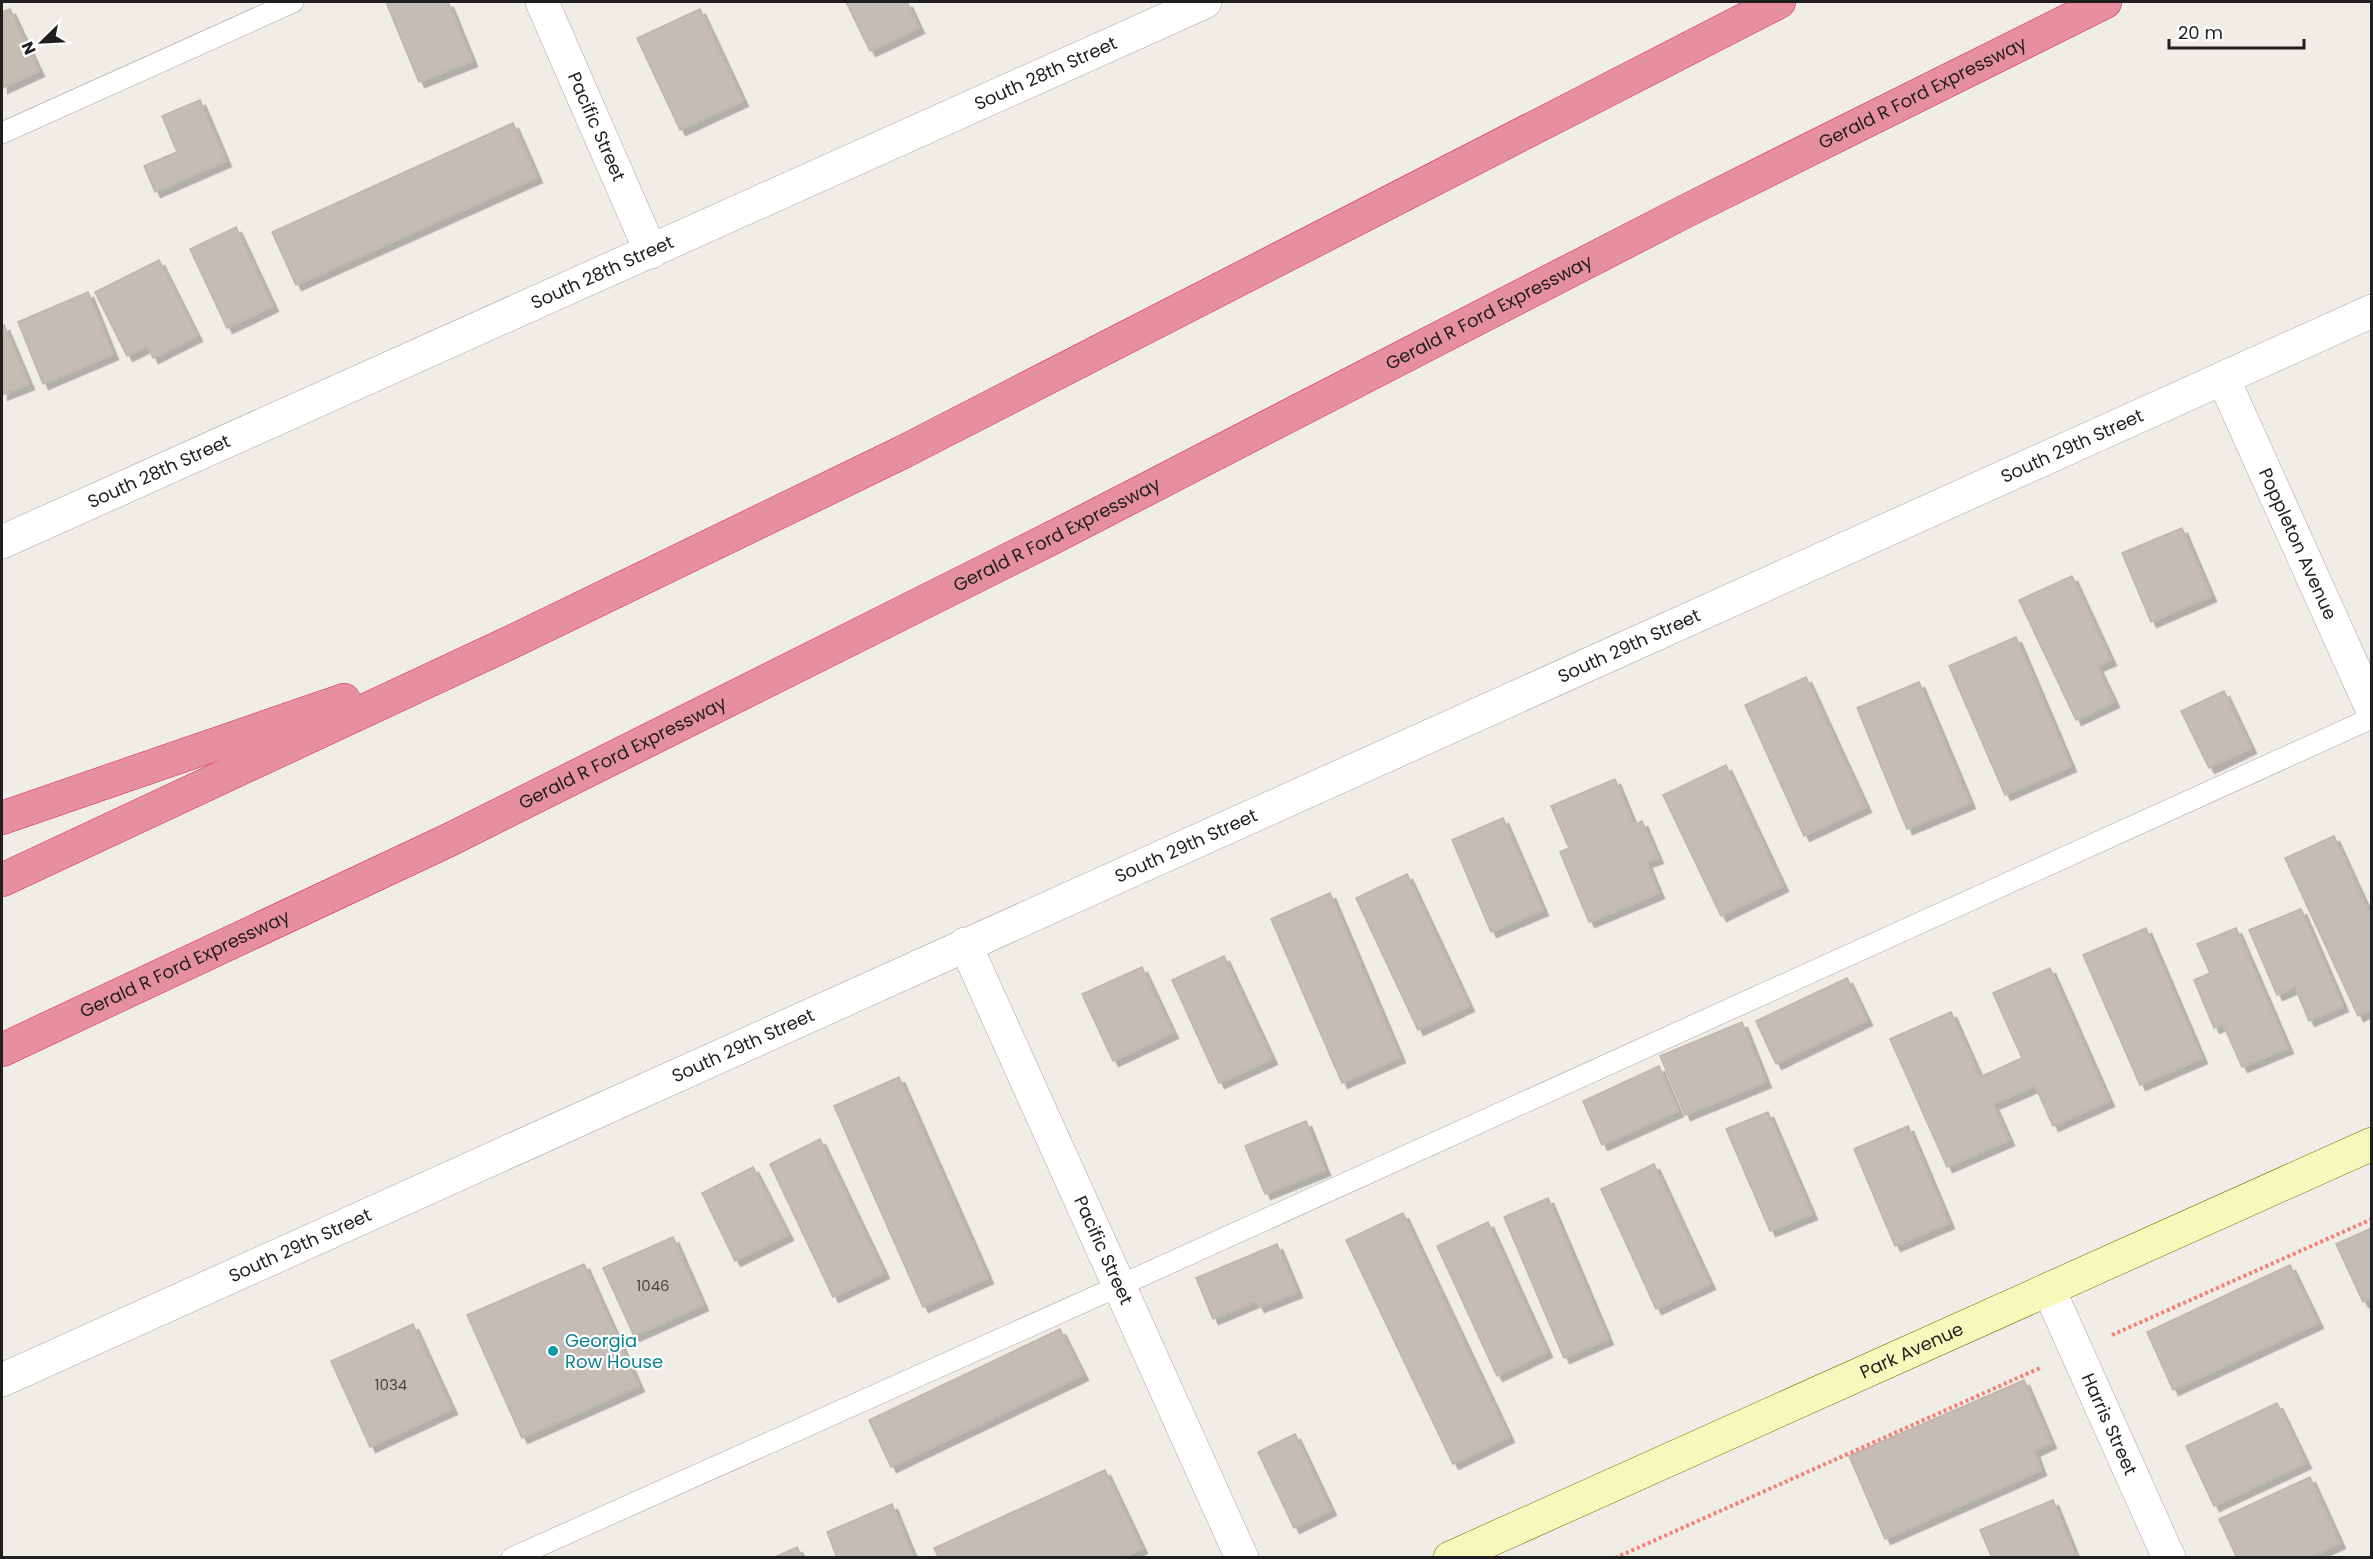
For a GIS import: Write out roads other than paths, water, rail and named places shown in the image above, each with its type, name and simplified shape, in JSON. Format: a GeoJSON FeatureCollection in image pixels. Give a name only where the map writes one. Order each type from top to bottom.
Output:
{"type":"FeatureCollection","features":[{"type":"Feature","properties":{"kind":"highway"},"geometry":{"type":"LineString","coordinates":[[2,880],[505,645],[903,452],[1779,2]]}},
{"type":"Feature","properties":{"kind":"highway","name":"Gerald R Ford Expressway"},"geometry":{"type":"LineString","coordinates":[[2,1050],[459,835],[1037,545],[1680,214],[2105,2]]}},
{"type":"Feature","properties":{"kind":"highway"},"geometry":{"type":"LineString","coordinates":[[2,818],[505,645]]}},
{"type":"Feature","properties":{"kind":"street","name":"Pacific Street"},"geometry":{"type":"LineString","coordinates":[[542,2],[651,252]]}},
{"type":"Feature","properties":{"kind":"street","name":"South 28th Street"},"geometry":{"type":"LineString","coordinates":[[2,542],[1205,2]]}},
{"type":"Feature","properties":{"kind":"street","name":"South 29th Street"},"geometry":{"type":"LineString","coordinates":[[2,1380],[2372,311]]}},
{"type":"Feature","properties":{"kind":"street","name":"Poppleton Avenue"},"geometry":{"type":"LineString","coordinates":[[2223,378],[2372,709]]}},
{"type":"Feature","properties":{"kind":"street","name":"Pacific Street"},"geometry":{"type":"LineString","coordinates":[[965,944],[1242,1557]]}},
{"type":"Feature","properties":{"kind":"street","name":"Park Avenue"},"geometry":{"type":"LineString","coordinates":[[1450,1557],[2372,1144]]}},
{"type":"Feature","properties":{"kind":"street","name":"Harris Street"},"geometry":{"type":"LineString","coordinates":[[2049,1290],[2169,1557]]}},
{"type":"Feature","properties":{"kind":"lane"},"geometry":{"type":"LineString","coordinates":[[2,133],[293,2]]}},
{"type":"Feature","properties":{"kind":"lane"},"geometry":{"type":"LineString","coordinates":[[512,1557],[1119,1286],[2372,718]]}},
{"type":"Feature","properties":{"kind":"place","name":"Georgia Row House"},"geometry":{"type":"Point","coordinates":[553,1351]}}]}
